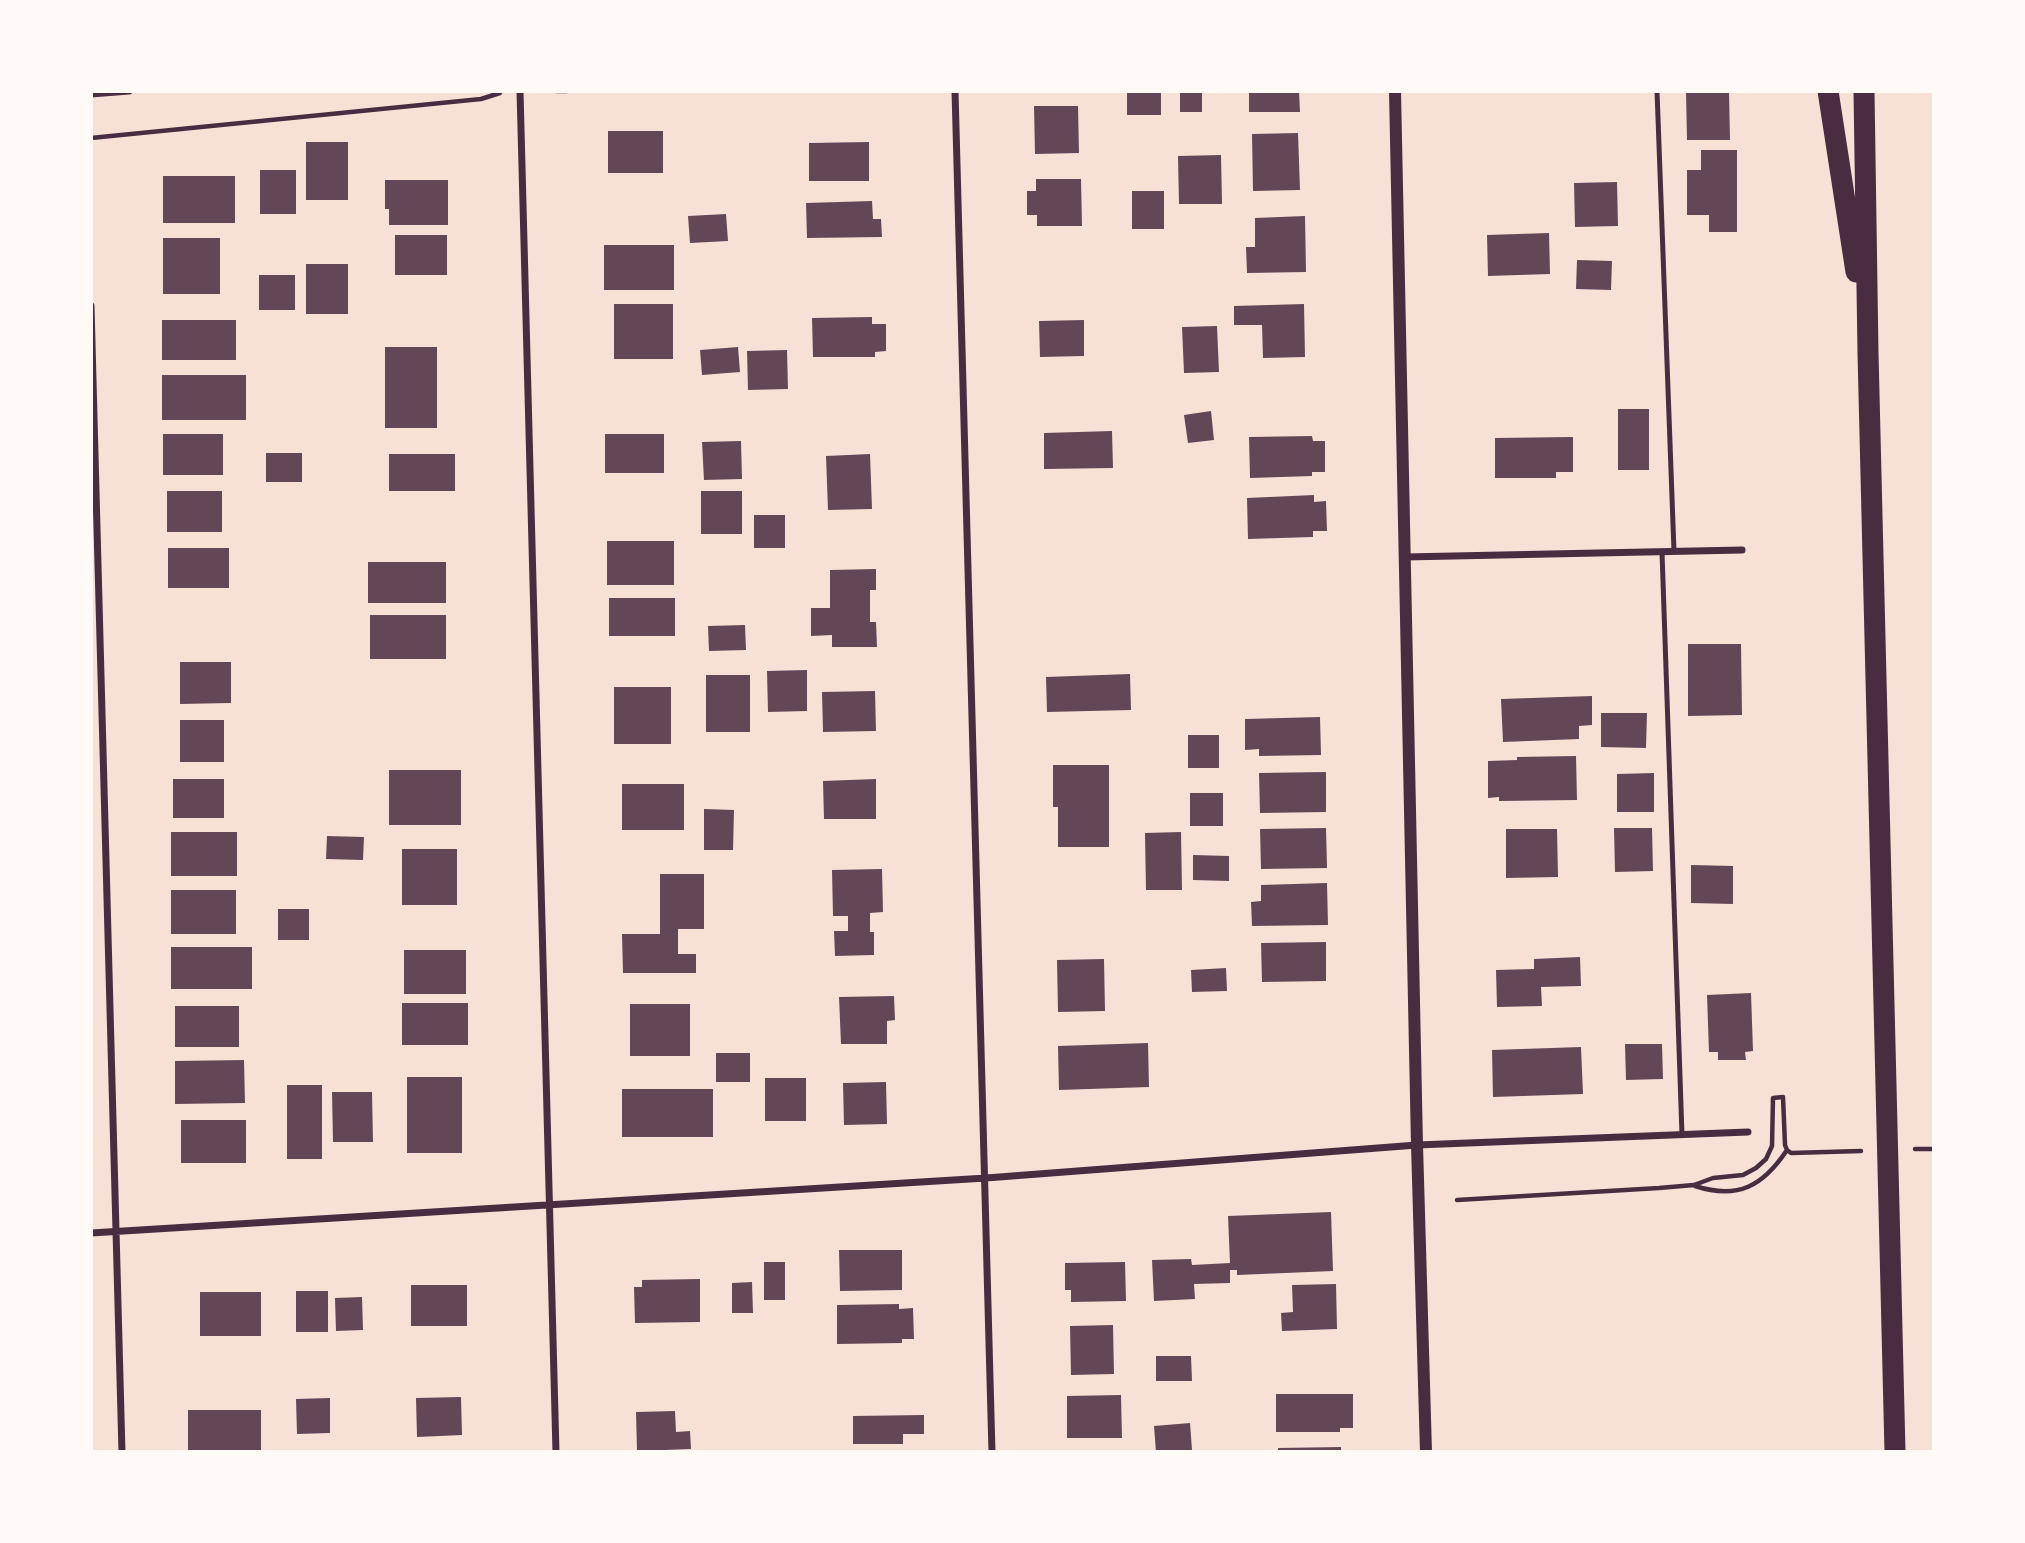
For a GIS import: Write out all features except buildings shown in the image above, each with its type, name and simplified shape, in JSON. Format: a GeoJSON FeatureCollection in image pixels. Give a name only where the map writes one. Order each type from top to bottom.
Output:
{"type":"FeatureCollection","features":[{"type":"Feature","properties":{"kind":"highway"},"geometry":{"type":"LineString","coordinates":[[1828,91],[1868,353]]}},
{"type":"Feature","properties":{"kind":"highway"},"geometry":{"type":"LineString","coordinates":[[1864,91],[1895,1452]]}},
{"type":"Feature","properties":{"kind":"street"},"geometry":{"type":"LineString","coordinates":[[91,94],[129,91]]}},
{"type":"Feature","properties":{"kind":"street"},"geometry":{"type":"LineString","coordinates":[[520,91],[556,1452]]}},
{"type":"Feature","properties":{"kind":"street"},"geometry":{"type":"LineString","coordinates":[[955,91],[992,1452]]}},
{"type":"Feature","properties":{"kind":"street"},"geometry":{"type":"LineString","coordinates":[[1395,91],[1426,1452]]}},
{"type":"Feature","properties":{"kind":"street"},"geometry":{"type":"LineString","coordinates":[[91,306],[122,1452]]}},
{"type":"Feature","properties":{"kind":"street"},"geometry":{"type":"LineString","coordinates":[[1405,557],[1742,550]]}},
{"type":"Feature","properties":{"kind":"street"},"geometry":{"type":"LineString","coordinates":[[91,1233],[986,1178],[1417,1146],[1748,1132]]}},
{"type":"Feature","properties":{"kind":"lane"},"geometry":{"type":"LineString","coordinates":[[1657,91],[1674,551]]}},
{"type":"Feature","properties":{"kind":"lane"},"geometry":{"type":"LineString","coordinates":[[1662,552],[1682,1135]]}},
{"type":"Feature","properties":{"kind":"path"},"geometry":{"type":"LineString","coordinates":[[91,138],[481,99],[489,95],[489,91]]}},
{"type":"Feature","properties":{"kind":"path"},"geometry":{"type":"LineString","coordinates":[[556,91],[567,91]]}},
{"type":"Feature","properties":{"kind":"path"},"geometry":{"type":"LineString","coordinates":[[1457,1200],[1694,1185],[1713,1178],[1743,1175],[1766,1158],[1772,1146],[1773,1098],[1783,1097],[1789,1151],[1767,1176],[1755,1185],[1741,1189],[1714,1190],[1694,1185]]}}]}
